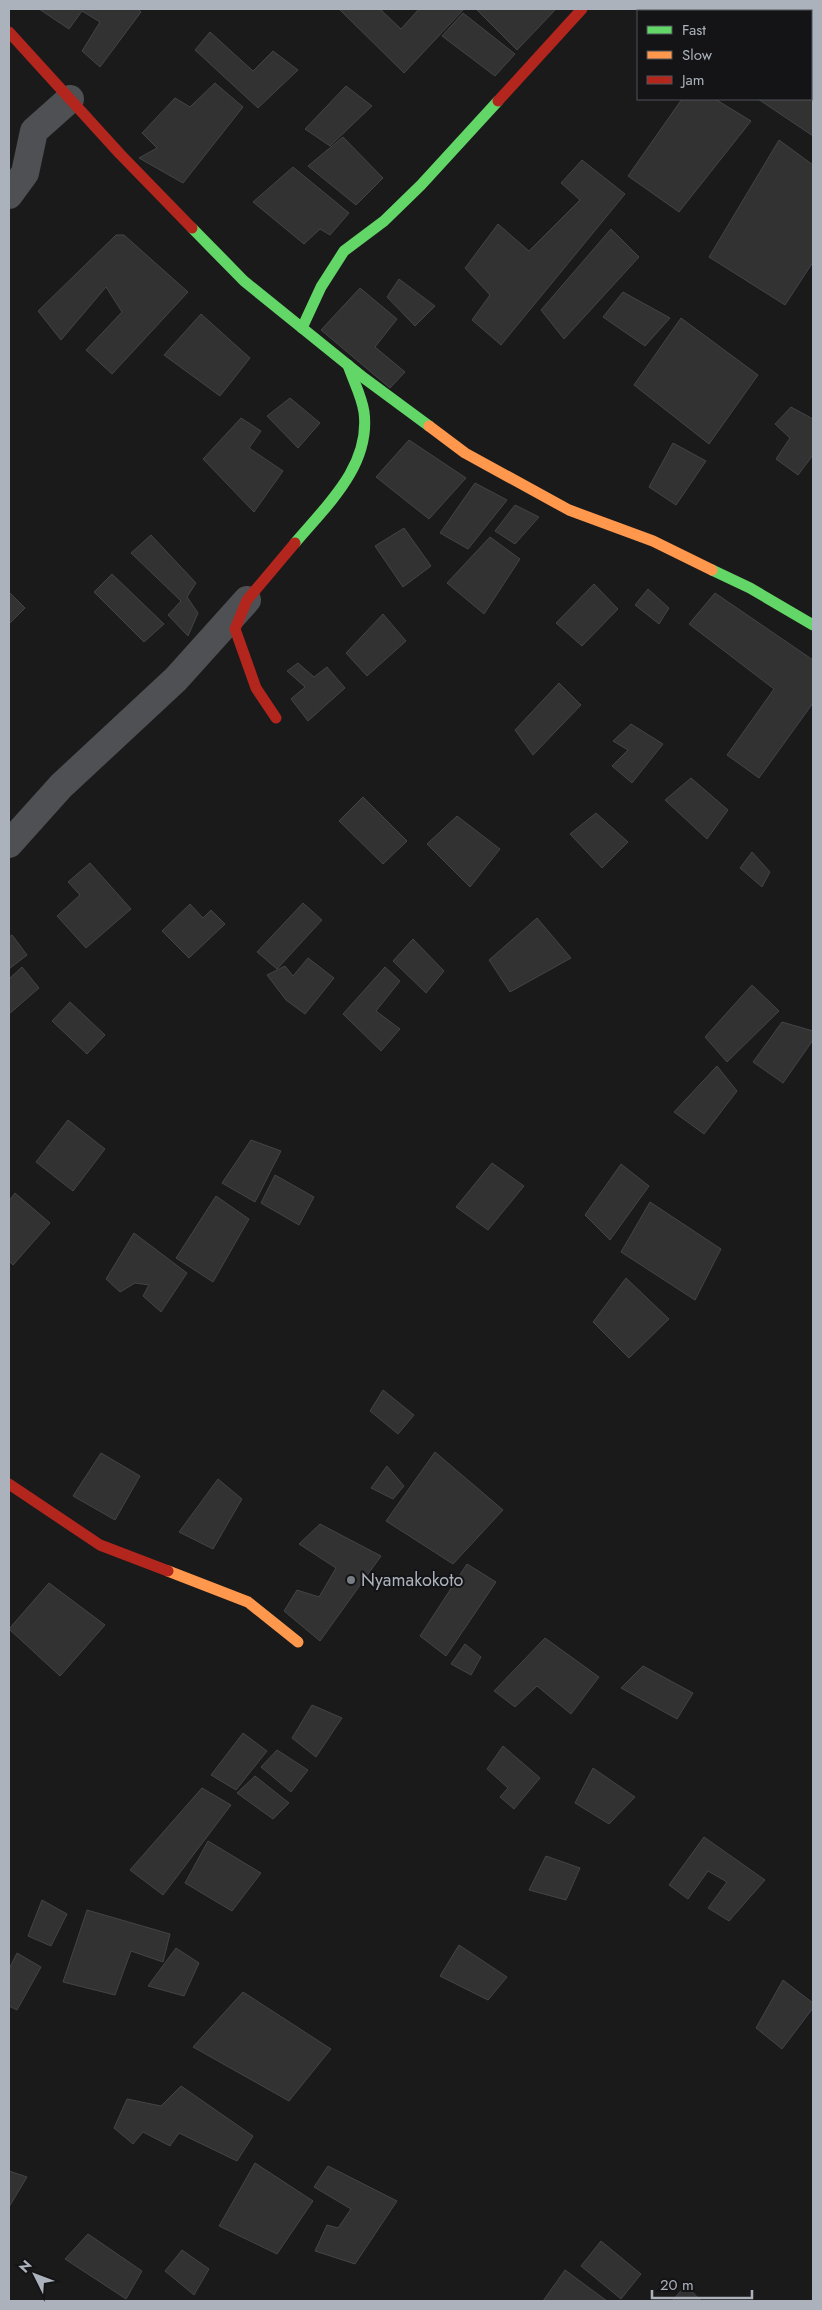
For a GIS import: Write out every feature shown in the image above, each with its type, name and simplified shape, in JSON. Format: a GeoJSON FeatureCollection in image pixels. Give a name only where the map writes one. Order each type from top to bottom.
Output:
{"type":"FeatureCollection","features":[{"type":"Feature","properties":{"kind":"street"},"geometry":{"type":"LineString","coordinates":[[302,328],[321,287],[344,251],[384,221],[414,191],[582,9]]}},
{"type":"Feature","properties":{"kind":"street"},"geometry":{"type":"LineString","coordinates":[[9,32],[120,154],[244,282],[348,365],[465,453],[569,510],[653,541],[750,588],[813,625]]}},
{"type":"Feature","properties":{"kind":"street"},"geometry":{"type":"LineString","coordinates":[[9,195],[25,172],[34,131],[70,98]]}},
{"type":"Feature","properties":{"kind":"street"},"geometry":{"type":"LineString","coordinates":[[9,844],[61,786],[176,679],[247,600],[349,479],[362,442],[364,412],[348,365]]}},
{"type":"Feature","properties":{"kind":"street"},"geometry":{"type":"LineString","coordinates":[[247,600],[235,629],[254,685],[265,706],[276,718]]}},
{"type":"Feature","properties":{"kind":"street"},"geometry":{"type":"LineString","coordinates":[[9,1484],[100,1545],[248,1602],[298,1642]]}},
{"type":"Feature","properties":{"kind":"building"},"geometry":{"type":"Polygon","coordinates":[[[39,9],[138,9],[141,12],[100,67],[82,51],[100,22],[82,11],[69,29],[39,9]]]}},
{"type":"Feature","properties":{"kind":"building"},"geometry":{"type":"Polygon","coordinates":[[[339,9],[380,9],[401,29],[419,9],[464,9],[404,73],[339,9]]]}},
{"type":"Feature","properties":{"kind":"building"},"geometry":{"type":"Polygon","coordinates":[[[476,9],[556,9],[517,50],[476,9]]]}},
{"type":"Feature","properties":{"kind":"building"},"geometry":{"type":"Polygon","coordinates":[[[646,9],[756,9],[755,10],[646,9]]]}},
{"type":"Feature","properties":{"kind":"building"},"geometry":{"type":"Polygon","coordinates":[[[463,13],[515,54],[495,76],[442,36],[463,13]]]}},
{"type":"Feature","properties":{"kind":"building"},"geometry":{"type":"Polygon","coordinates":[[[812,30],[813,31],[813,136],[759,100],[812,100],[812,30]]]}},
{"type":"Feature","properties":{"kind":"building"},"geometry":{"type":"Polygon","coordinates":[[[210,32],[253,71],[273,51],[298,70],[258,108],[195,50],[210,32]]]}},
{"type":"Feature","properties":{"kind":"building"},"geometry":{"type":"Polygon","coordinates":[[[215,83],[243,107],[183,183],[139,158],[157,148],[142,133],[175,98],[190,107],[215,83]]]}},
{"type":"Feature","properties":{"kind":"building"},"geometry":{"type":"Polygon","coordinates":[[[346,86],[372,106],[330,146],[305,129],[346,86]]]}},
{"type":"Feature","properties":{"kind":"building"},"geometry":{"type":"Polygon","coordinates":[[[681,100],[717,100],[751,121],[679,212],[628,176],[681,100]]]}},
{"type":"Feature","properties":{"kind":"building"},"geometry":{"type":"Polygon","coordinates":[[[343,137],[383,178],[356,205],[308,166],[343,137]]]}},
{"type":"Feature","properties":{"kind":"building"},"geometry":{"type":"Polygon","coordinates":[[[779,140],[813,165],[813,262],[785,305],[709,257],[779,140]]]}},
{"type":"Feature","properties":{"kind":"building"},"geometry":{"type":"Polygon","coordinates":[[[582,160],[625,194],[501,345],[472,320],[490,295],[465,268],[498,224],[529,251],[580,200],[561,183],[582,160]]]}},
{"type":"Feature","properties":{"kind":"building"},"geometry":{"type":"Polygon","coordinates":[[[293,167],[349,213],[330,235],[320,229],[304,244],[253,202],[293,167]]]}},
{"type":"Feature","properties":{"kind":"building"},"geometry":{"type":"Polygon","coordinates":[[[611,229],[639,257],[564,339],[541,310],[611,229]]]}},
{"type":"Feature","properties":{"kind":"building"},"geometry":{"type":"Polygon","coordinates":[[[116,235],[124,235],[188,292],[112,374],[86,350],[122,312],[106,287],[61,340],[38,311],[116,235]]]}},
{"type":"Feature","properties":{"kind":"building"},"geometry":{"type":"Polygon","coordinates":[[[399,279],[435,306],[415,326],[387,297],[399,279]]]}},
{"type":"Feature","properties":{"kind":"building"},"geometry":{"type":"Polygon","coordinates":[[[360,288],[397,319],[375,347],[405,372],[390,388],[321,330],[360,288]]]}},
{"type":"Feature","properties":{"kind":"building"},"geometry":{"type":"Polygon","coordinates":[[[623,292],[670,318],[645,346],[603,317],[623,292]]]}},
{"type":"Feature","properties":{"kind":"building"},"geometry":{"type":"Polygon","coordinates":[[[201,314],[250,358],[220,396],[164,355],[201,314]]]}},
{"type":"Feature","properties":{"kind":"building"},"geometry":{"type":"Polygon","coordinates":[[[681,318],[758,375],[709,444],[634,385],[681,318]]]}},
{"type":"Feature","properties":{"kind":"building"},"geometry":{"type":"Polygon","coordinates":[[[290,398],[320,423],[298,448],[267,416],[290,398]]]}},
{"type":"Feature","properties":{"kind":"building"},"geometry":{"type":"Polygon","coordinates":[[[791,407],[813,419],[813,455],[798,475],[776,459],[790,438],[775,424],[791,407]]]}},
{"type":"Feature","properties":{"kind":"building"},"geometry":{"type":"Polygon","coordinates":[[[241,418],[261,431],[249,448],[283,471],[254,512],[203,459],[241,418]]]}},
{"type":"Feature","properties":{"kind":"building"},"geometry":{"type":"Polygon","coordinates":[[[409,440],[466,478],[429,519],[376,477],[409,440]]]}},
{"type":"Feature","properties":{"kind":"building"},"geometry":{"type":"Polygon","coordinates":[[[673,443],[706,461],[676,505],[649,487],[673,443]]]}},
{"type":"Feature","properties":{"kind":"building"},"geometry":{"type":"Polygon","coordinates":[[[475,483],[507,500],[468,549],[440,533],[475,483]]]}},
{"type":"Feature","properties":{"kind":"building"},"geometry":{"type":"Polygon","coordinates":[[[515,505],[539,517],[515,544],[495,531],[515,505]]]}},
{"type":"Feature","properties":{"kind":"building"},"geometry":{"type":"Polygon","coordinates":[[[404,528],[431,566],[403,587],[375,546],[404,528]]]}},
{"type":"Feature","properties":{"kind":"building"},"geometry":{"type":"Polygon","coordinates":[[[151,535],[196,583],[187,597],[198,613],[188,636],[168,615],[181,601],[131,553],[151,535]]]}},
{"type":"Feature","properties":{"kind":"building"},"geometry":{"type":"Polygon","coordinates":[[[490,537],[520,559],[484,614],[447,583],[490,537]]]}},
{"type":"Feature","properties":{"kind":"building"},"geometry":{"type":"Polygon","coordinates":[[[112,574],[164,624],[144,642],[94,592],[112,574]]]}},
{"type":"Feature","properties":{"kind":"building"},"geometry":{"type":"Polygon","coordinates":[[[594,584],[618,609],[582,646],[556,623],[594,584]]]}},
{"type":"Feature","properties":{"kind":"building"},"geometry":{"type":"Polygon","coordinates":[[[648,589],[669,608],[659,624],[635,605],[648,589]]]}},
{"type":"Feature","properties":{"kind":"building"},"geometry":{"type":"Polygon","coordinates":[[[9,592],[25,608],[9,624],[9,592]]]}},
{"type":"Feature","properties":{"kind":"building"},"geometry":{"type":"Polygon","coordinates":[[[715,593],[813,660],[813,703],[759,778],[727,755],[774,689],[689,624],[715,593]]]}},
{"type":"Feature","properties":{"kind":"building"},"geometry":{"type":"Polygon","coordinates":[[[383,614],[406,641],[367,676],[346,653],[383,614]]]}},
{"type":"Feature","properties":{"kind":"building"},"geometry":{"type":"Polygon","coordinates":[[[298,663],[314,677],[327,667],[345,688],[308,721],[291,699],[305,687],[287,671],[298,663]]]}},
{"type":"Feature","properties":{"kind":"building"},"geometry":{"type":"Polygon","coordinates":[[[559,683],[581,705],[533,755],[515,730],[559,683]]]}},
{"type":"Feature","properties":{"kind":"building"},"geometry":{"type":"Polygon","coordinates":[[[631,724],[663,744],[632,783],[612,766],[628,750],[613,741],[631,724]]]}},
{"type":"Feature","properties":{"kind":"building"},"geometry":{"type":"Polygon","coordinates":[[[691,778],[728,810],[707,839],[665,800],[691,778]]]}},
{"type":"Feature","properties":{"kind":"building"},"geometry":{"type":"Polygon","coordinates":[[[363,797],[407,841],[383,864],[339,821],[363,797]]]}},
{"type":"Feature","properties":{"kind":"building"},"geometry":{"type":"Polygon","coordinates":[[[596,813],[628,842],[602,868],[570,834],[596,813]]]}},
{"type":"Feature","properties":{"kind":"building"},"geometry":{"type":"Polygon","coordinates":[[[457,816],[500,849],[470,887],[427,844],[457,816]]]}},
{"type":"Feature","properties":{"kind":"building"},"geometry":{"type":"Polygon","coordinates":[[[752,852],[770,872],[762,887],[740,868],[752,852]]]}},
{"type":"Feature","properties":{"kind":"building"},"geometry":{"type":"Polygon","coordinates":[[[90,863],[131,909],[86,948],[57,916],[80,895],[68,882],[90,863]]]}},
{"type":"Feature","properties":{"kind":"building"},"geometry":{"type":"Polygon","coordinates":[[[303,903],[322,920],[277,969],[257,952],[303,903]]]}},
{"type":"Feature","properties":{"kind":"building"},"geometry":{"type":"Polygon","coordinates":[[[190,904],[203,918],[211,910],[225,924],[189,958],[162,931],[190,904]]]}},
{"type":"Feature","properties":{"kind":"building"},"geometry":{"type":"Polygon","coordinates":[[[537,918],[571,958],[510,992],[489,960],[537,918]]]}},
{"type":"Feature","properties":{"kind":"building"},"geometry":{"type":"Polygon","coordinates":[[[12,935],[27,955],[9,969],[9,937],[12,935]]]}},
{"type":"Feature","properties":{"kind":"building"},"geometry":{"type":"Polygon","coordinates":[[[413,939],[444,971],[426,993],[393,961],[413,939]]]}},
{"type":"Feature","properties":{"kind":"building"},"geometry":{"type":"Polygon","coordinates":[[[308,958],[334,978],[305,1014],[286,1000],[267,975],[285,966],[293,976],[308,958]]]}},
{"type":"Feature","properties":{"kind":"building"},"geometry":{"type":"Polygon","coordinates":[[[22,967],[39,988],[9,1014],[9,979],[22,967]]]}},
{"type":"Feature","properties":{"kind":"building"},"geometry":{"type":"Polygon","coordinates":[[[385,967],[400,981],[376,1011],[400,1029],[381,1051],[343,1014],[385,967]]]}},
{"type":"Feature","properties":{"kind":"building"},"geometry":{"type":"Polygon","coordinates":[[[752,985],[779,1011],[727,1062],[705,1037],[752,985]]]}},
{"type":"Feature","properties":{"kind":"building"},"geometry":{"type":"Polygon","coordinates":[[[70,1002],[105,1035],[87,1054],[52,1021],[70,1002]]]}},
{"type":"Feature","properties":{"kind":"building"},"geometry":{"type":"Polygon","coordinates":[[[782,1022],[813,1031],[813,1040],[783,1083],[753,1062],[782,1022]]]}},
{"type":"Feature","properties":{"kind":"building"},"geometry":{"type":"Polygon","coordinates":[[[717,1066],[737,1091],[704,1134],[674,1112],[717,1066]]]}},
{"type":"Feature","properties":{"kind":"building"},"geometry":{"type":"Polygon","coordinates":[[[68,1120],[105,1149],[73,1191],[36,1162],[68,1120]]]}},
{"type":"Feature","properties":{"kind":"building"},"geometry":{"type":"Polygon","coordinates":[[[251,1140],[281,1151],[255,1202],[222,1183],[251,1140]]]}},
{"type":"Feature","properties":{"kind":"building"},"geometry":{"type":"Polygon","coordinates":[[[492,1163],[524,1186],[488,1230],[456,1207],[492,1163]]]}},
{"type":"Feature","properties":{"kind":"building"},"geometry":{"type":"Polygon","coordinates":[[[621,1164],[649,1186],[610,1240],[585,1215],[621,1164]]]}},
{"type":"Feature","properties":{"kind":"building"},"geometry":{"type":"Polygon","coordinates":[[[275,1175],[314,1197],[299,1225],[261,1203],[275,1175]]]}},
{"type":"Feature","properties":{"kind":"building"},"geometry":{"type":"Polygon","coordinates":[[[15,1193],[50,1223],[13,1265],[9,1261],[9,1201],[15,1193]]]}},
{"type":"Feature","properties":{"kind":"building"},"geometry":{"type":"Polygon","coordinates":[[[216,1196],[249,1219],[213,1282],[176,1258],[216,1196]]]}},
{"type":"Feature","properties":{"kind":"building"},"geometry":{"type":"Polygon","coordinates":[[[650,1202],[721,1249],[695,1300],[621,1252],[650,1202]]]}},
{"type":"Feature","properties":{"kind":"building"},"geometry":{"type":"Polygon","coordinates":[[[134,1233],[187,1273],[161,1312],[143,1296],[149,1285],[135,1283],[120,1292],[106,1279],[134,1233]]]}},
{"type":"Feature","properties":{"kind":"building"},"geometry":{"type":"Polygon","coordinates":[[[626,1278],[669,1319],[629,1358],[593,1322],[626,1278]]]}},
{"type":"Feature","properties":{"kind":"building"},"geometry":{"type":"Polygon","coordinates":[[[383,1390],[414,1415],[398,1434],[370,1411],[383,1390]]]}},
{"type":"Feature","properties":{"kind":"building"},"geometry":{"type":"Polygon","coordinates":[[[435,1452],[503,1510],[453,1564],[386,1521],[435,1452]]]}},
{"type":"Feature","properties":{"kind":"building"},"geometry":{"type":"Polygon","coordinates":[[[101,1453],[140,1476],[115,1520],[73,1496],[101,1453]]]}},
{"type":"Feature","properties":{"kind":"building"},"geometry":{"type":"Polygon","coordinates":[[[387,1466],[404,1486],[393,1499],[371,1488],[387,1466]]]}},
{"type":"Feature","properties":{"kind":"building"},"geometry":{"type":"Polygon","coordinates":[[[218,1479],[242,1499],[213,1549],[179,1532],[218,1479]]]}},
{"type":"Feature","properties":{"kind":"building"},"geometry":{"type":"Polygon","coordinates":[[[320,1524],[381,1556],[320,1641],[284,1611],[297,1590],[319,1597],[336,1568],[299,1544],[320,1524]]]}},
{"type":"Feature","properties":{"kind":"building"},"geometry":{"type":"Polygon","coordinates":[[[467,1564],[496,1582],[446,1656],[420,1636],[467,1564]]]}},
{"type":"Feature","properties":{"kind":"building"},"geometry":{"type":"Polygon","coordinates":[[[49,1583],[105,1625],[60,1676],[9,1629],[49,1583]]]}},
{"type":"Feature","properties":{"kind":"building"},"geometry":{"type":"Polygon","coordinates":[[[545,1638],[599,1677],[571,1714],[537,1686],[515,1707],[494,1691],[545,1638]]]}},
{"type":"Feature","properties":{"kind":"building"},"geometry":{"type":"Polygon","coordinates":[[[465,1644],[481,1657],[471,1675],[451,1664],[465,1644]]]}},
{"type":"Feature","properties":{"kind":"building"},"geometry":{"type":"Polygon","coordinates":[[[643,1666],[693,1693],[677,1719],[621,1688],[643,1666]]]}},
{"type":"Feature","properties":{"kind":"building"},"geometry":{"type":"Polygon","coordinates":[[[312,1705],[342,1718],[316,1757],[292,1738],[312,1705]]]}},
{"type":"Feature","properties":{"kind":"building"},"geometry":{"type":"Polygon","coordinates":[[[243,1733],[267,1751],[236,1790],[211,1775],[243,1733]]]}},
{"type":"Feature","properties":{"kind":"building"},"geometry":{"type":"Polygon","coordinates":[[[503,1746],[540,1778],[514,1809],[500,1797],[508,1788],[487,1769],[503,1746]]]}},
{"type":"Feature","properties":{"kind":"building"},"geometry":{"type":"Polygon","coordinates":[[[277,1750],[308,1770],[291,1792],[261,1767],[277,1750]]]}},
{"type":"Feature","properties":{"kind":"building"},"geometry":{"type":"Polygon","coordinates":[[[593,1768],[635,1797],[609,1824],[575,1803],[593,1768]]]}},
{"type":"Feature","properties":{"kind":"building"},"geometry":{"type":"Polygon","coordinates":[[[255,1776],[289,1803],[273,1819],[237,1793],[255,1776]]]}},
{"type":"Feature","properties":{"kind":"building"},"geometry":{"type":"Polygon","coordinates":[[[202,1788],[231,1805],[163,1895],[130,1870],[202,1788]]]}},
{"type":"Feature","properties":{"kind":"building"},"geometry":{"type":"Polygon","coordinates":[[[704,1837],[765,1880],[729,1921],[708,1908],[727,1882],[708,1871],[688,1899],[669,1885],[704,1837]]]}},
{"type":"Feature","properties":{"kind":"building"},"geometry":{"type":"Polygon","coordinates":[[[208,1841],[261,1873],[232,1911],[185,1883],[208,1841]]]}},
{"type":"Feature","properties":{"kind":"building"},"geometry":{"type":"Polygon","coordinates":[[[546,1856],[580,1868],[566,1900],[529,1890],[546,1856]]]}},
{"type":"Feature","properties":{"kind":"building"},"geometry":{"type":"Polygon","coordinates":[[[42,1900],[67,1914],[51,1946],[28,1936],[42,1900]]]}},
{"type":"Feature","properties":{"kind":"building"},"geometry":{"type":"Polygon","coordinates":[[[87,1910],[170,1934],[163,1962],[131,1951],[115,1995],[63,1982],[87,1910]]]}},
{"type":"Feature","properties":{"kind":"building"},"geometry":{"type":"Polygon","coordinates":[[[459,1945],[507,1977],[488,2000],[440,1976],[459,1945]]]}},
{"type":"Feature","properties":{"kind":"building"},"geometry":{"type":"Polygon","coordinates":[[[176,1948],[199,1963],[184,1996],[148,1986],[176,1948]]]}},
{"type":"Feature","properties":{"kind":"building"},"geometry":{"type":"Polygon","coordinates":[[[17,1953],[41,1967],[17,2010],[9,2006],[9,1969],[17,1953]]]}},
{"type":"Feature","properties":{"kind":"building"},"geometry":{"type":"Polygon","coordinates":[[[783,1980],[813,2003],[813,2008],[782,2049],[756,2028],[783,1980]]]}},
{"type":"Feature","properties":{"kind":"building"},"geometry":{"type":"Polygon","coordinates":[[[243,1992],[331,2049],[289,2101],[193,2047],[243,1992]]]}},
{"type":"Feature","properties":{"kind":"building"},"geometry":{"type":"Polygon","coordinates":[[[181,2086],[253,2136],[237,2161],[179,2133],[170,2146],[143,2132],[133,2144],[114,2128],[127,2099],[161,2106],[181,2086]]]}},
{"type":"Feature","properties":{"kind":"building"},"geometry":{"type":"Polygon","coordinates":[[[255,2163],[313,2201],[277,2254],[219,2226],[255,2163]]]}},
{"type":"Feature","properties":{"kind":"building"},"geometry":{"type":"Polygon","coordinates":[[[328,2166],[397,2201],[355,2264],[315,2251],[327,2225],[338,2228],[351,2209],[314,2187],[328,2166]]]}},
{"type":"Feature","properties":{"kind":"building"},"geometry":{"type":"Polygon","coordinates":[[[9,2171],[27,2177],[9,2207],[9,2171]]]}},
{"type":"Feature","properties":{"kind":"building"},"geometry":{"type":"Polygon","coordinates":[[[88,2234],[142,2271],[126,2299],[65,2259],[88,2234]]]}},
{"type":"Feature","properties":{"kind":"building"},"geometry":{"type":"Polygon","coordinates":[[[601,2241],[641,2274],[621,2299],[581,2266],[601,2241]]]}},
{"type":"Feature","properties":{"kind":"building"},"geometry":{"type":"Polygon","coordinates":[[[182,2250],[209,2269],[194,2295],[165,2271],[182,2250]]]}},
{"type":"Feature","properties":{"kind":"building"},"geometry":{"type":"Polygon","coordinates":[[[565,2270],[607,2301],[543,2301],[565,2270]]]}},
{"type":"Feature","properties":{"kind":"building"},"geometry":{"type":"Polygon","coordinates":[[[686,2285],[701,2301],[672,2301],[686,2285]]]}},
{"type":"Feature","properties":{"kind":"traffic: fast"},"geometry":{"type":"LineString","coordinates":[[302,328],[321,287],[344,251],[384,221],[421,185],[498,101]]}},
{"type":"Feature","properties":{"kind":"traffic: fast"},"geometry":{"type":"LineString","coordinates":[[192,228],[244,281],[364,378],[429,426]]}},
{"type":"Feature","properties":{"kind":"traffic: fast"},"geometry":{"type":"LineString","coordinates":[[295,543],[344,484],[361,450],[364,432],[364,412],[348,365]]}},
{"type":"Feature","properties":{"kind":"traffic: fast"},"geometry":{"type":"LineString","coordinates":[[712,570],[750,588],[813,625]]}},
{"type":"Feature","properties":{"kind":"traffic: slow"},"geometry":{"type":"LineString","coordinates":[[429,426],[465,453],[569,510],[653,541],[712,570]]}},
{"type":"Feature","properties":{"kind":"traffic: slow"},"geometry":{"type":"LineString","coordinates":[[168,1571],[248,1602],[298,1642]]}},
{"type":"Feature","properties":{"kind":"traffic: jam"},"geometry":{"type":"LineString","coordinates":[[498,101],[582,9]]}},
{"type":"Feature","properties":{"kind":"traffic: jam"},"geometry":{"type":"LineString","coordinates":[[9,32],[120,154],[192,228]]}},
{"type":"Feature","properties":{"kind":"traffic: jam"},"geometry":{"type":"LineString","coordinates":[[276,718],[256,688],[235,629],[247,600],[295,543]]}},
{"type":"Feature","properties":{"kind":"traffic: jam"},"geometry":{"type":"LineString","coordinates":[[9,1484],[100,1545],[168,1571]]}},
{"type":"Feature","properties":{"kind":"place","name":"Nyamakokoto"},"geometry":{"type":"Point","coordinates":[351,1580]}}]}
